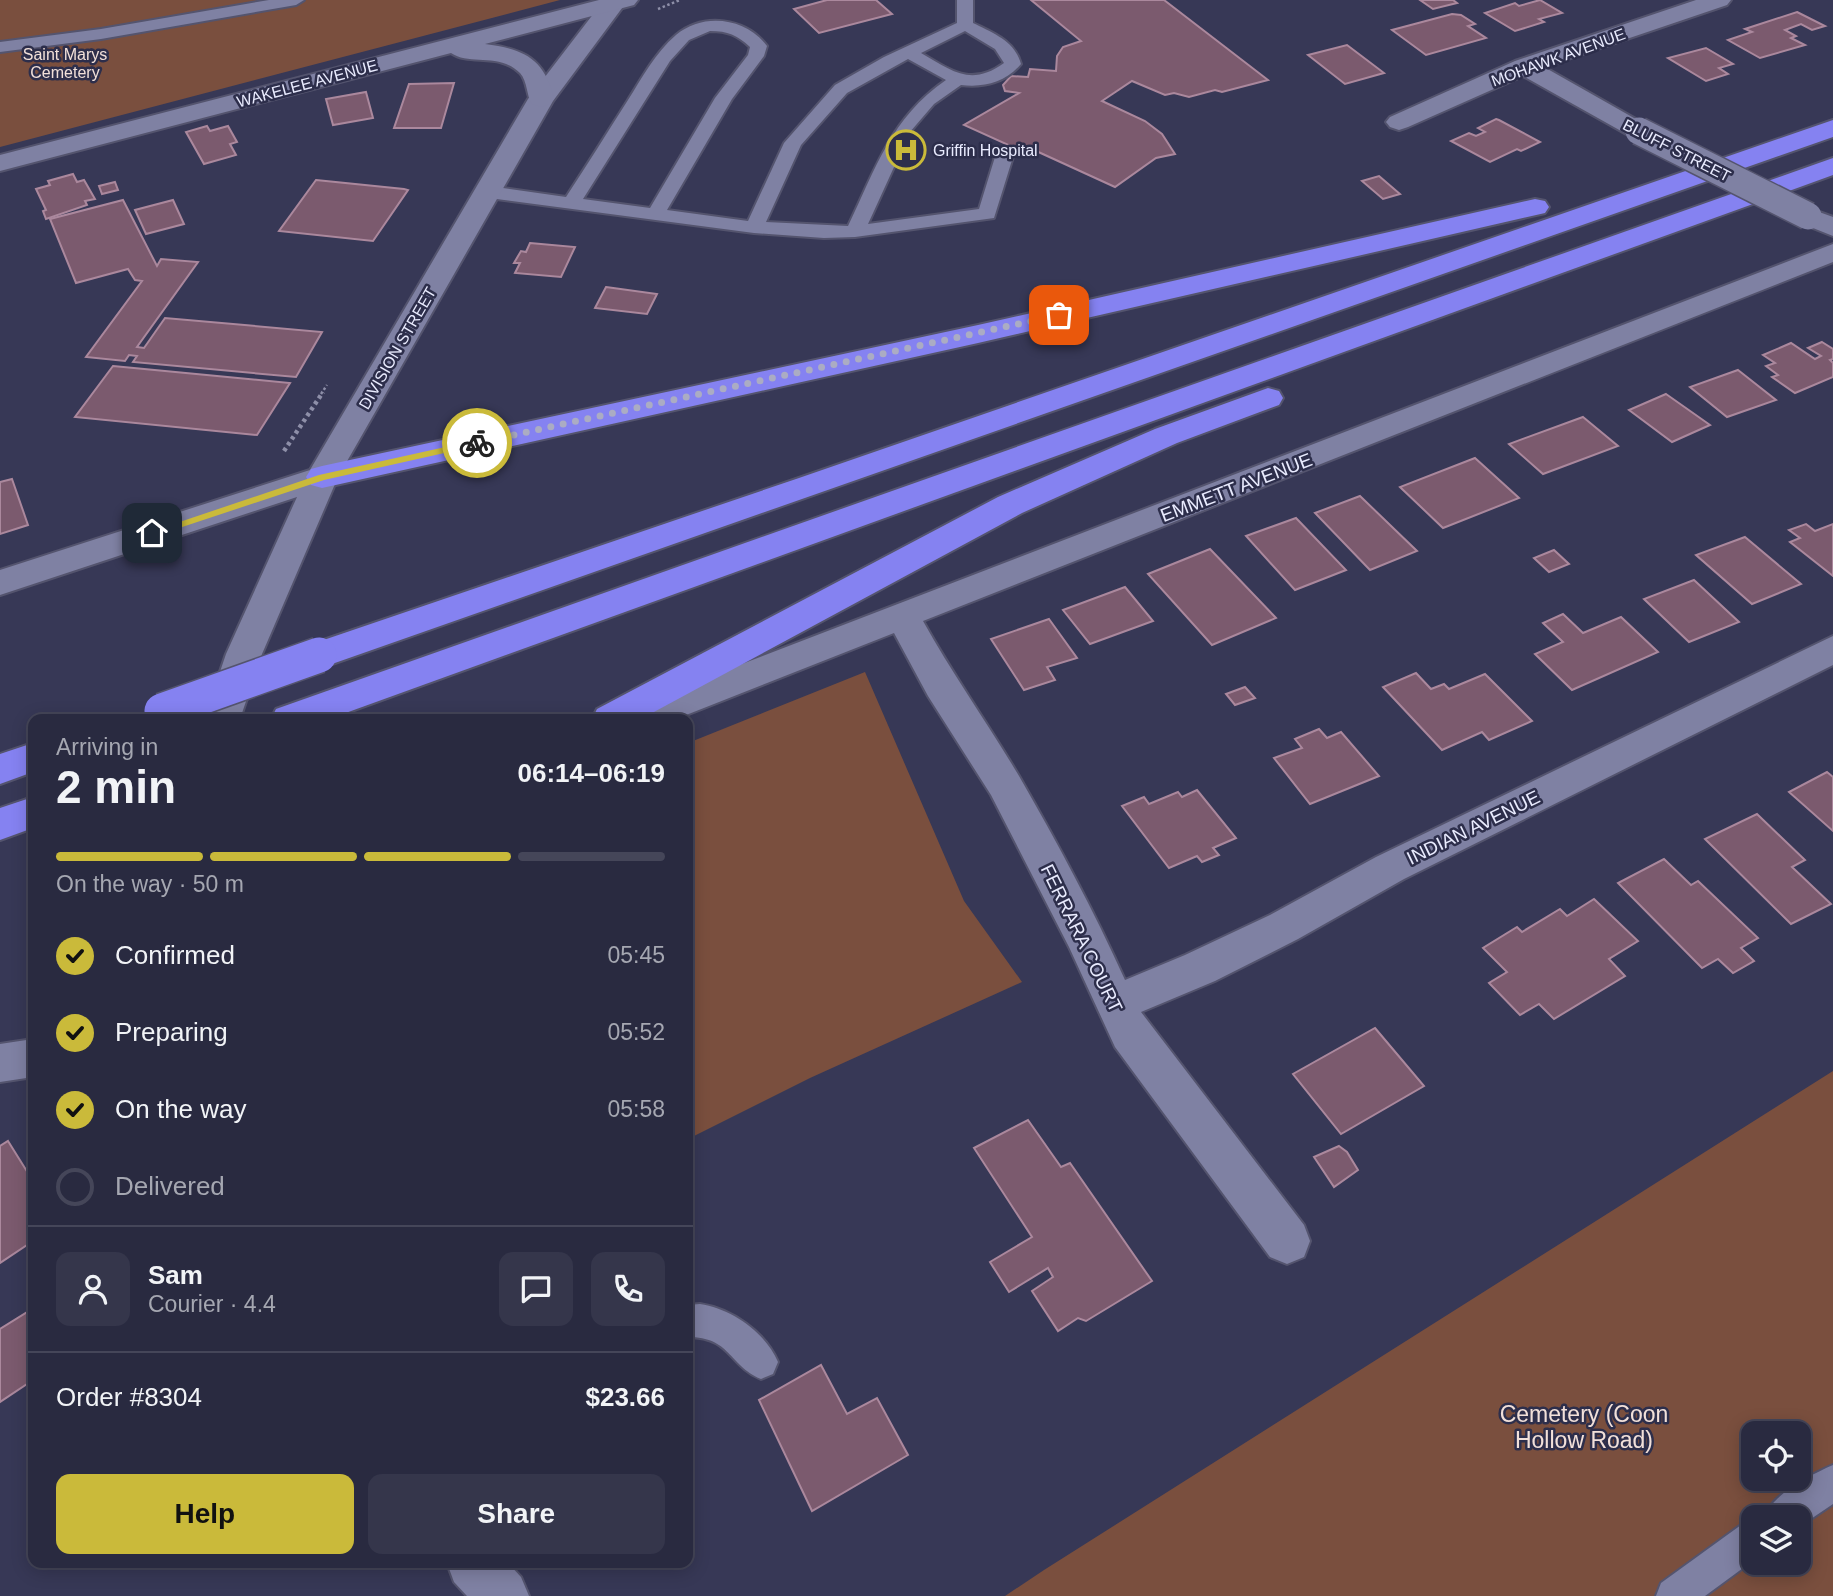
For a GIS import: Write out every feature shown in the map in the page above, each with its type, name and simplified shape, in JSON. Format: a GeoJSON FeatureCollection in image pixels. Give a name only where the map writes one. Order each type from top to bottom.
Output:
{"type":"FeatureCollection","features":[{"type":"Feature","properties":{"kind":"highway"},"geometry":{"type":"LineString","coordinates":[[322,477],[1512,215],[1646,174],[1822,132]]}},
{"type":"Feature","properties":{"kind":"highway"},"geometry":{"type":"LineString","coordinates":[[154,714],[1822,132]]}},
{"type":"Feature","properties":{"kind":"highway"},"geometry":{"type":"LineString","coordinates":[[303,714],[1833,166]]}},
{"type":"Feature","properties":{"kind":"highway"},"geometry":{"type":"LineString","coordinates":[[619,714],[1010,505],[1166,436],[1438,336],[1652,230]]}},
{"type":"Feature","properties":{"kind":"highway"},"geometry":{"type":"LineString","coordinates":[[0,769],[28,759]]}},
{"type":"Feature","properties":{"kind":"highway"},"geometry":{"type":"LineString","coordinates":[[0,824],[28,814]]}},
{"type":"Feature","properties":{"kind":"street","name":"MOHAWK AVENUE"},"geometry":{"type":"LineString","coordinates":[[1399,122],[1524,66],[1719,0]]}},
{"type":"Feature","properties":{"kind":"street","name":"WAKELEE AVENUE"},"geometry":{"type":"LineString","coordinates":[[0,163],[618,1]]}},
{"type":"Feature","properties":{"kind":"street","name":"DIVISION STREET"},"geometry":{"type":"LineString","coordinates":[[224,714],[244,654],[322,477],[541,99],[618,1]]}},
{"type":"Feature","properties":{"kind":"street"},"geometry":{"type":"LineString","coordinates":[[420,54],[464,50],[516,60],[535,75],[541,99]]}},
{"type":"Feature","properties":{"kind":"street","name":"BLUFF STREET"},"geometry":{"type":"LineString","coordinates":[[1524,66],[1639,131],[1833,228]]}},
{"type":"Feature","properties":{"kind":"street","name":"EMMETT AVENUE"},"geometry":{"type":"LineString","coordinates":[[652,714],[904,618],[1833,252]]}},
{"type":"Feature","properties":{"kind":"street"},"geometry":{"type":"LineString","coordinates":[[0,583],[322,477]]}},
{"type":"Feature","properties":{"kind":"street","name":"FERRARA COURT"},"geometry":{"type":"LineString","coordinates":[[904,618],[941,686],[1005,786],[1088,944],[1130,1034],[1287,1241]]}},
{"type":"Feature","properties":{"kind":"street","name":"INDIAN AVENUE"},"geometry":{"type":"LineString","coordinates":[[1114,1004],[1200,968],[1284,927],[1390,868],[1833,649]]}},
{"type":"Feature","properties":{"kind":"street"},"geometry":{"type":"LineString","coordinates":[[0,1063],[28,1059]]}},
{"type":"Feature","properties":{"kind":"lane"},"geometry":{"type":"LineString","coordinates":[[0,47],[101,34],[296,0]]}},
{"type":"Feature","properties":{"kind":"lane"},"geometry":{"type":"LineString","coordinates":[[965,0],[965,25]]}},
{"type":"Feature","properties":{"kind":"lane"},"geometry":{"type":"LineString","coordinates":[[754,227],[793,143],[841,89],[908,52],[965,25]]}},
{"type":"Feature","properties":{"kind":"lane"},"geometry":{"type":"LineString","coordinates":[[908,52],[957,80],[972,82],[991,79],[1013,64],[1012,55],[1004,48],[965,25]]}},
{"type":"Feature","properties":{"kind":"lane"},"geometry":{"type":"LineString","coordinates":[[572,202],[663,58],[683,37],[707,26],[729,26],[744,33],[759,46],[756,56],[724,98],[655,214]]}},
{"type":"Feature","properties":{"kind":"lane"},"geometry":{"type":"LineString","coordinates":[[855,231],[902,131],[928,100],[957,80]]}},
{"type":"Feature","properties":{"kind":"lane"},"geometry":{"type":"LineString","coordinates":[[489,192],[754,227],[824,232],[855,231],[987,214],[1004,157]]}},
{"type":"Feature","properties":{"kind":"lane"},"geometry":{"type":"LineString","coordinates":[[693,1320],[705,1319],[727,1329],[761,1362]]}},
{"type":"Feature","properties":{"kind":"lane"},"geometry":{"type":"LineString","coordinates":[[1800,1505],[1833,1483]]}},
{"type":"Feature","properties":{"kind":"lane"},"geometry":{"type":"LineString","coordinates":[[1674,1596],[1741,1547]]}},
{"type":"Feature","properties":{"kind":"path"},"geometry":{"type":"LineString","coordinates":[[275,456],[285,450],[331,380]]}},
{"type":"Feature","properties":{"kind":"green space","name":"Saint Marys Cemetery"},"geometry":{"type":"Polygon","coordinates":[[[0,0],[560,0],[0,147],[0,0]]]}},
{"type":"Feature","properties":{"kind":"green space"},"geometry":{"type":"Polygon","coordinates":[[[865,672],[964,901],[1022,982],[810,1078],[693,1136],[693,741],[865,672]]]}},
{"type":"Feature","properties":{"kind":"green space","name":"Cemetery (Coon Hollow Road)"},"geometry":{"type":"Polygon","coordinates":[[[1833,1071],[1833,1596],[1005,1596],[1044,1570],[1833,1071]]]}},
{"type":"Feature","properties":{"kind":"building"},"geometry":{"type":"Polygon","coordinates":[[[827,0],[876,0],[892,14],[819,33],[794,9],[827,0]]]}},
{"type":"Feature","properties":{"kind":"building"},"geometry":{"type":"Polygon","coordinates":[[[1031,0],[1164,0],[1268,80],[1189,97],[1174,93],[1165,95],[1132,81],[1102,101],[1145,121],[1162,134],[1175,154],[1156,158],[1115,187],[1034,150],[1028,154],[964,125],[1019,93],[1005,91],[1003,85],[1011,76],[1028,77],[1030,69],[1056,71],[1057,56],[1063,47],[1081,41],[1031,0]]]}},
{"type":"Feature","properties":{"kind":"building"},"geometry":{"type":"Polygon","coordinates":[[[1420,0],[1453,0],[1457,3],[1433,9],[1420,0]]]}},
{"type":"Feature","properties":{"kind":"building"},"geometry":{"type":"Polygon","coordinates":[[[1540,0],[1562,13],[1539,19],[1544,22],[1515,31],[1485,13],[1515,3],[1519,6],[1540,0]]]}},
{"type":"Feature","properties":{"kind":"building"},"geometry":{"type":"Polygon","coordinates":[[[1797,12],[1825,26],[1812,30],[1801,24],[1785,30],[1796,36],[1791,38],[1805,45],[1760,58],[1728,40],[1752,32],[1745,29],[1797,12]]]}},
{"type":"Feature","properties":{"kind":"building"},"geometry":{"type":"Polygon","coordinates":[[[1452,14],[1461,15],[1475,24],[1468,26],[1486,38],[1426,55],[1392,30],[1452,14]]]}},
{"type":"Feature","properties":{"kind":"building"},"geometry":{"type":"Polygon","coordinates":[[[1347,45],[1384,73],[1345,84],[1308,55],[1347,45]]]}},
{"type":"Feature","properties":{"kind":"building"},"geometry":{"type":"Polygon","coordinates":[[[1706,48],[1733,64],[1719,68],[1728,74],[1706,81],[1668,58],[1706,48]]]}},
{"type":"Feature","properties":{"kind":"building"},"geometry":{"type":"Polygon","coordinates":[[[454,83],[441,128],[394,128],[409,84],[454,83]]]}},
{"type":"Feature","properties":{"kind":"building"},"geometry":{"type":"Polygon","coordinates":[[[366,92],[373,118],[333,125],[326,99],[366,92]]]}},
{"type":"Feature","properties":{"kind":"building"},"geometry":{"type":"Polygon","coordinates":[[[1496,119],[1540,142],[1490,162],[1451,141],[1469,133],[1476,136],[1485,132],[1478,128],[1496,119]]]}},
{"type":"Feature","properties":{"kind":"building"},"geometry":{"type":"Polygon","coordinates":[[[207,126],[210,131],[228,126],[237,142],[230,144],[236,155],[204,164],[186,132],[207,126]]]}},
{"type":"Feature","properties":{"kind":"building"},"geometry":{"type":"Polygon","coordinates":[[[73,174],[77,182],[84,180],[95,199],[85,201],[87,205],[46,219],[43,211],[46,210],[36,189],[50,185],[48,181],[73,174]]]}},
{"type":"Feature","properties":{"kind":"building"},"geometry":{"type":"Polygon","coordinates":[[[1379,176],[1400,194],[1383,199],[1362,181],[1379,176]]]}},
{"type":"Feature","properties":{"kind":"building"},"geometry":{"type":"Polygon","coordinates":[[[316,180],[408,190],[373,241],[279,231],[316,180]]]}},
{"type":"Feature","properties":{"kind":"building"},"geometry":{"type":"Polygon","coordinates":[[[115,182],[118,190],[102,194],[99,186],[115,182]]]}},
{"type":"Feature","properties":{"kind":"building"},"geometry":{"type":"Polygon","coordinates":[[[123,200],[157,266],[161,259],[198,262],[137,347],[144,348],[165,318],[322,332],[296,377],[133,362],[137,356],[129,355],[125,361],[86,357],[142,281],[135,280],[128,269],[76,283],[50,219],[123,200]]]}},
{"type":"Feature","properties":{"kind":"building"},"geometry":{"type":"Polygon","coordinates":[[[173,200],[184,224],[146,234],[135,210],[173,200]]]}},
{"type":"Feature","properties":{"kind":"building"},"geometry":{"type":"Polygon","coordinates":[[[530,243],[575,247],[561,277],[515,273],[520,263],[514,263],[521,251],[526,252],[530,243]]]}},
{"type":"Feature","properties":{"kind":"building"},"geometry":{"type":"Polygon","coordinates":[[[606,287],[657,294],[647,314],[595,308],[606,287]]]}},
{"type":"Feature","properties":{"kind":"building"},"geometry":{"type":"Polygon","coordinates":[[[1822,342],[1833,349],[1833,359],[1830,360],[1833,363],[1833,377],[1795,393],[1772,377],[1778,375],[1766,366],[1775,363],[1763,355],[1791,343],[1815,359],[1821,356],[1808,348],[1822,342]]]}},
{"type":"Feature","properties":{"kind":"building"},"geometry":{"type":"Polygon","coordinates":[[[113,366],[290,383],[257,435],[75,417],[113,366]]]}},
{"type":"Feature","properties":{"kind":"building"},"geometry":{"type":"Polygon","coordinates":[[[1738,370],[1776,400],[1727,417],[1690,387],[1738,370]]]}},
{"type":"Feature","properties":{"kind":"building"},"geometry":{"type":"Polygon","coordinates":[[[1666,394],[1710,425],[1672,442],[1629,410],[1666,394]]]}},
{"type":"Feature","properties":{"kind":"building"},"geometry":{"type":"Polygon","coordinates":[[[1583,417],[1618,446],[1543,474],[1509,444],[1583,417]]]}},
{"type":"Feature","properties":{"kind":"building"},"geometry":{"type":"Polygon","coordinates":[[[1475,458],[1519,498],[1443,528],[1400,487],[1475,458]]]}},
{"type":"Feature","properties":{"kind":"building"},"geometry":{"type":"Polygon","coordinates":[[[12,479],[28,525],[0,534],[0,482],[12,479]]]}},
{"type":"Feature","properties":{"kind":"building"},"geometry":{"type":"Polygon","coordinates":[[[1360,496],[1417,551],[1370,570],[1315,513],[1360,496]]]}},
{"type":"Feature","properties":{"kind":"building"},"geometry":{"type":"Polygon","coordinates":[[[1296,518],[1346,570],[1295,590],[1246,536],[1296,518]]]}},
{"type":"Feature","properties":{"kind":"building"},"geometry":{"type":"Polygon","coordinates":[[[1806,524],[1815,531],[1833,524],[1833,576],[1790,542],[1800,538],[1789,530],[1806,524]]]}},
{"type":"Feature","properties":{"kind":"building"},"geometry":{"type":"Polygon","coordinates":[[[1745,537],[1801,584],[1752,604],[1696,555],[1745,537]]]}},
{"type":"Feature","properties":{"kind":"building"},"geometry":{"type":"Polygon","coordinates":[[[1210,549],[1276,618],[1212,645],[1148,574],[1210,549]]]}},
{"type":"Feature","properties":{"kind":"building"},"geometry":{"type":"Polygon","coordinates":[[[1554,550],[1569,564],[1549,572],[1534,558],[1554,550]]]}},
{"type":"Feature","properties":{"kind":"building"},"geometry":{"type":"Polygon","coordinates":[[[1694,580],[1739,622],[1689,642],[1644,599],[1694,580]]]}},
{"type":"Feature","properties":{"kind":"building"},"geometry":{"type":"Polygon","coordinates":[[[1125,587],[1153,621],[1090,644],[1063,610],[1125,587]]]}},
{"type":"Feature","properties":{"kind":"building"},"geometry":{"type":"Polygon","coordinates":[[[1563,614],[1583,633],[1621,617],[1658,652],[1572,690],[1535,654],[1563,642],[1543,623],[1563,614]]]}},
{"type":"Feature","properties":{"kind":"building"},"geometry":{"type":"Polygon","coordinates":[[[1049,619],[1077,658],[1047,667],[1055,680],[1024,690],[991,639],[1049,619]]]}},
{"type":"Feature","properties":{"kind":"building"},"geometry":{"type":"Polygon","coordinates":[[[1416,673],[1431,689],[1444,684],[1449,689],[1485,674],[1532,721],[1489,740],[1482,732],[1442,750],[1383,687],[1416,673]]]}},
{"type":"Feature","properties":{"kind":"building"},"geometry":{"type":"Polygon","coordinates":[[[1245,687],[1255,698],[1235,705],[1226,694],[1245,687]]]}},
{"type":"Feature","properties":{"kind":"building"},"geometry":{"type":"Polygon","coordinates":[[[1319,729],[1327,738],[1341,732],[1379,776],[1310,804],[1274,758],[1302,748],[1295,739],[1319,729]]]}},
{"type":"Feature","properties":{"kind":"building"},"geometry":{"type":"Polygon","coordinates":[[[1827,772],[1833,777],[1833,831],[1789,792],[1827,772]]]}},
{"type":"Feature","properties":{"kind":"building"},"geometry":{"type":"Polygon","coordinates":[[[1197,790],[1236,838],[1213,848],[1219,855],[1202,862],[1197,856],[1169,868],[1122,806],[1144,797],[1149,804],[1178,792],[1182,797],[1197,790]]]}},
{"type":"Feature","properties":{"kind":"building"},"geometry":{"type":"Polygon","coordinates":[[[1757,814],[1805,860],[1792,867],[1831,904],[1791,924],[1705,839],[1757,814]]]}},
{"type":"Feature","properties":{"kind":"building"},"geometry":{"type":"Polygon","coordinates":[[[1664,859],[1691,885],[1698,881],[1758,938],[1741,948],[1754,961],[1733,973],[1718,959],[1702,968],[1618,883],[1664,859]]]}},
{"type":"Feature","properties":{"kind":"building"},"geometry":{"type":"Polygon","coordinates":[[[1594,899],[1638,941],[1609,959],[1625,976],[1554,1019],[1539,1004],[1520,1015],[1489,983],[1507,972],[1483,948],[1517,927],[1522,932],[1560,909],[1567,916],[1594,899]]]}},
{"type":"Feature","properties":{"kind":"building"},"geometry":{"type":"Polygon","coordinates":[[[1375,1028],[1424,1086],[1341,1134],[1293,1074],[1375,1028]]]}},
{"type":"Feature","properties":{"kind":"building"},"geometry":{"type":"Polygon","coordinates":[[[1028,1120],[1061,1167],[1070,1163],[1152,1281],[1086,1321],[1078,1318],[1058,1331],[1032,1291],[1053,1277],[1048,1268],[1009,1292],[990,1262],[1032,1237],[974,1148],[1028,1120]]]}},
{"type":"Feature","properties":{"kind":"building"},"geometry":{"type":"Polygon","coordinates":[[[8,1141],[28,1173],[28,1244],[0,1263],[0,1146],[8,1141]]]}},
{"type":"Feature","properties":{"kind":"building"},"geometry":{"type":"Polygon","coordinates":[[[1339,1146],[1347,1152],[1358,1170],[1334,1187],[1314,1157],[1339,1146]]]}},
{"type":"Feature","properties":{"kind":"building"},"geometry":{"type":"Polygon","coordinates":[[[28,1312],[28,1383],[0,1402],[0,1329],[28,1312]]]}},
{"type":"Feature","properties":{"kind":"building"},"geometry":{"type":"Polygon","coordinates":[[[821,1365],[847,1414],[877,1398],[908,1455],[812,1511],[759,1400],[821,1365]]]}},
{"type":"Feature","properties":{"kind":"way so far"},"geometry":{"type":"LineString","coordinates":[[477,443],[1059,315]]}},
{"type":"Feature","properties":{"kind":"place","name":"Griffin Hospital"},"geometry":{"type":"Point","coordinates":[906,150]}},
{"type":"Feature","properties":{"kind":"route"},"geometry":{"type":"LineString","coordinates":[[152,533],[322,477],[477,443]]}}]}
